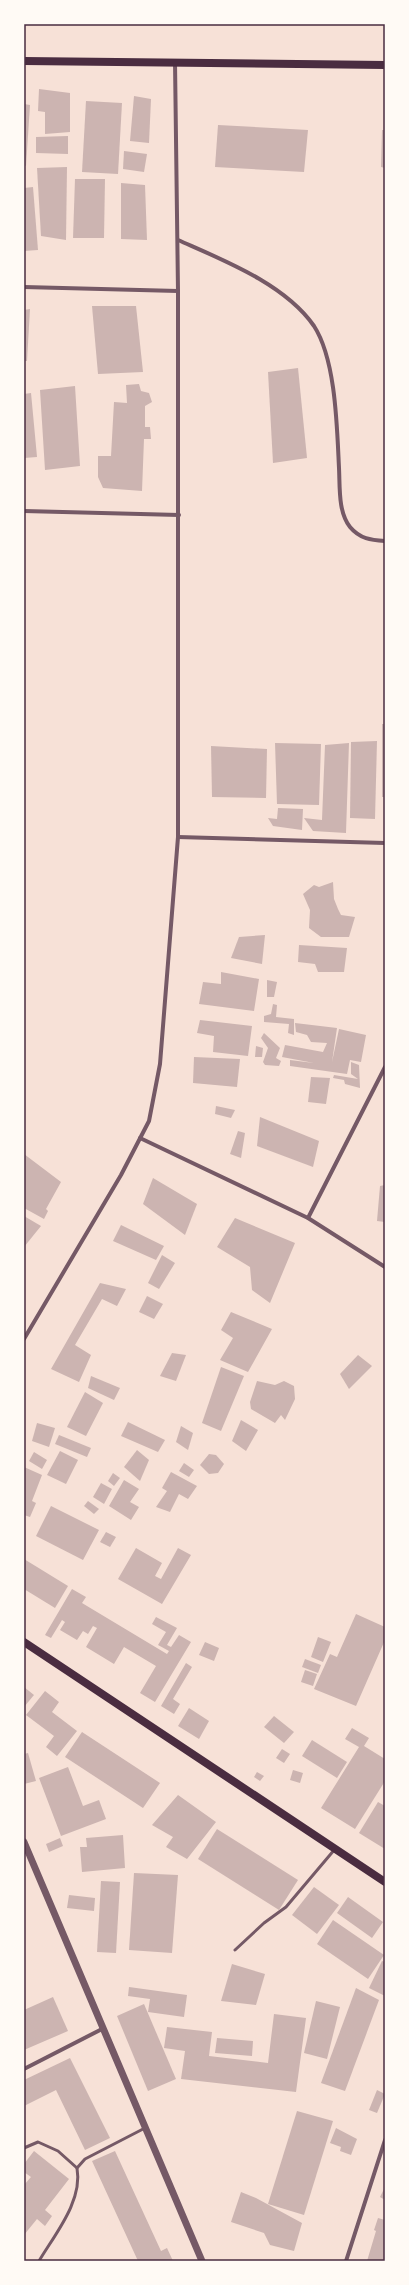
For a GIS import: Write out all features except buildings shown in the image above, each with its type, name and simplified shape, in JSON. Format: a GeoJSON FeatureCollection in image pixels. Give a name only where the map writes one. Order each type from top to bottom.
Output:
{"type":"FeatureCollection","features":[{"type":"Feature","properties":{"kind":"main road"},"geometry":{"type":"LineString","coordinates":[[24,61],[385,65]]}},
{"type":"Feature","properties":{"kind":"main road"},"geometry":{"type":"LineString","coordinates":[[24,1642],[385,1882]]}},
{"type":"Feature","properties":{"kind":"street"},"geometry":{"type":"LineString","coordinates":[[24,1339],[121,1174],[149,1121],[160,1064],[178,837],[178,240],[175,62]]}},
{"type":"Feature","properties":{"kind":"street"},"geometry":{"type":"LineString","coordinates":[[178,240],[251,273],[304,312],[324,346],[336,416],[342,510],[350,526],[364,539],[385,541]]}},
{"type":"Feature","properties":{"kind":"street"},"geometry":{"type":"LineString","coordinates":[[24,287],[178,291]]}},
{"type":"Feature","properties":{"kind":"street"},"geometry":{"type":"LineString","coordinates":[[24,511],[179,515]]}},
{"type":"Feature","properties":{"kind":"street"},"geometry":{"type":"LineString","coordinates":[[178,837],[385,842]]}},
{"type":"Feature","properties":{"kind":"street"},"geometry":{"type":"LineString","coordinates":[[308,1218],[385,1067]]}},
{"type":"Feature","properties":{"kind":"street"},"geometry":{"type":"LineString","coordinates":[[140,1138],[308,1218],[385,1267]]}},
{"type":"Feature","properties":{"kind":"street"},"geometry":{"type":"LineString","coordinates":[[24,1842],[202,2261]]}},
{"type":"Feature","properties":{"kind":"street"},"geometry":{"type":"LineString","coordinates":[[24,2069],[104,2028]]}},
{"type":"Feature","properties":{"kind":"street"},"geometry":{"type":"LineString","coordinates":[[346,2261],[385,2140]]}},
{"type":"Feature","properties":{"kind":"lane"},"geometry":{"type":"LineString","coordinates":[[235,1950],[264,1922],[286,1907],[334,1849]]}},
{"type":"Feature","properties":{"kind":"lane"},"geometry":{"type":"LineString","coordinates":[[77,2168],[85,2159],[146,2127]]}},
{"type":"Feature","properties":{"kind":"lane"},"geometry":{"type":"LineString","coordinates":[[24,2148],[38,2142],[58,2151],[77,2168],[79,2178],[76,2194],[66,2216],[39,2261]]}}]}
